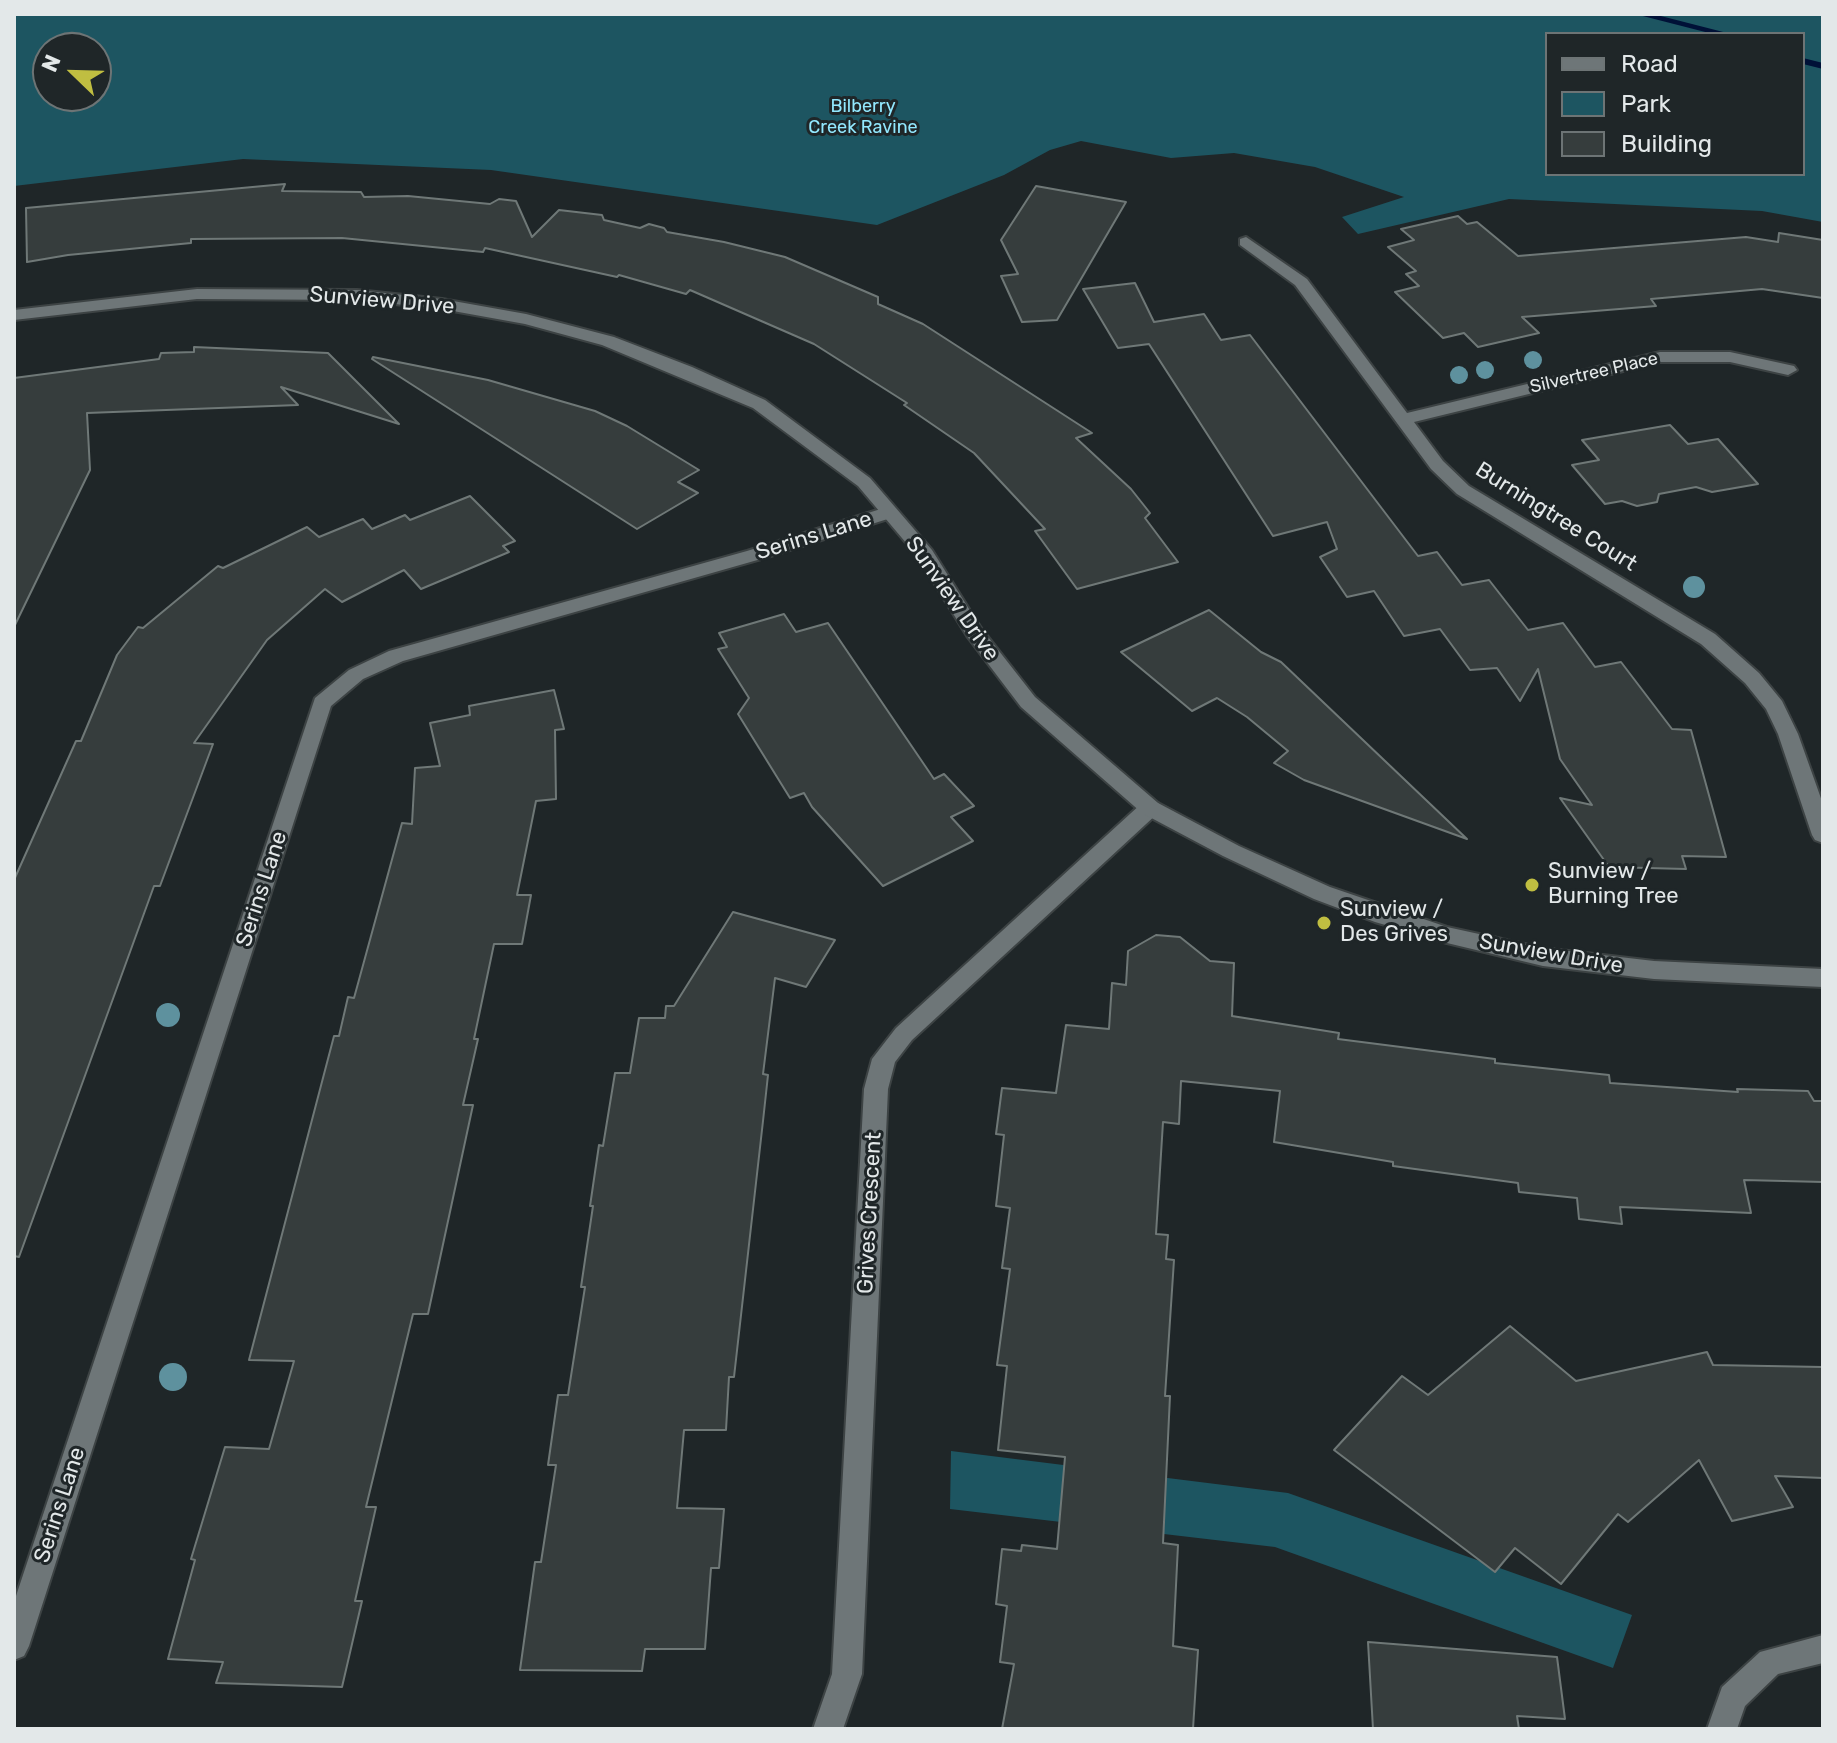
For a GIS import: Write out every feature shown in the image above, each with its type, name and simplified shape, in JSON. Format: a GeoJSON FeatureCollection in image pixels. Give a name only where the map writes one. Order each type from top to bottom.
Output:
{"type":"FeatureCollection","features":[{"type":"Feature","properties":{"kind":"street","name":"Burningtree Court"},"geometry":{"type":"LineString","coordinates":[[1246,242],[1301,282],[1437,465],[1463,490],[1708,639],[1752,678],[1775,706],[1782,720],[1823,835]]}},
{"type":"Feature","properties":{"kind":"street","name":"Sunview Drive"},"geometry":{"type":"LineString","coordinates":[[14,315],[197,294],[357,295],[442,304],[554,326],[608,341],[759,404],[864,482],[887,513],[925,554],[974,632],[1028,702],[1150,808],[1231,851],[1322,893],[1447,935],[1543,957],[1622,967],[1823,978]]}},
{"type":"Feature","properties":{"kind":"street","name":"Silvertree Place"},"geometry":{"type":"LineString","coordinates":[[1403,419],[1660,357],[1730,357],[1788,370]]}},
{"type":"Feature","properties":{"kind":"street","name":"Serins Lane"},"geometry":{"type":"LineString","coordinates":[[14,1646],[322,703],[340,684],[365,667],[396,656],[754,555],[887,513]]}},
{"type":"Feature","properties":{"kind":"street","name":"Grives Crescent"},"geometry":{"type":"LineString","coordinates":[[828,1729],[847,1674],[876,1089],[884,1059],[904,1034],[1150,808]]}},
{"type":"Feature","properties":{"kind":"street"},"geometry":{"type":"LineString","coordinates":[[1722,1729],[1733,1697],[1770,1662],[1823,1649]]}},
{"type":"Feature","properties":{"kind":"green space","name":"Bilberry Creek Ravine"},"geometry":{"type":"Polygon","coordinates":[[[14,14],[1823,14],[1823,222],[1762,211],[1509,199],[1358,234],[1342,217],[1404,197],[1315,167],[1234,153],[1171,158],[1081,141],[1050,150],[1004,175],[877,225],[491,170],[243,159],[14,186],[14,14]]]}},
{"type":"Feature","properties":{"kind":"green space"},"geometry":{"type":"Polygon","coordinates":[[[951,1451],[1288,1493],[1632,1615],[1613,1668],[1275,1547],[950,1509],[951,1451]]]}},
{"type":"Feature","properties":{"kind":"building"},"geometry":{"type":"Polygon","coordinates":[[[285,184],[282,191],[361,192],[364,197],[408,196],[490,204],[499,199],[516,201],[532,237],[559,210],[602,215],[604,220],[640,228],[649,224],[664,228],[667,232],[785,257],[878,297],[878,304],[923,324],[1092,433],[1076,438],[1131,489],[1150,513],[1145,518],[1178,562],[1077,589],[1035,531],[1045,529],[974,453],[904,405],[907,403],[814,344],[690,290],[686,294],[619,275],[485,248],[483,252],[342,238],[191,239],[191,243],[27,262],[26,208],[285,184]]]}},
{"type":"Feature","properties":{"kind":"building"},"geometry":{"type":"Polygon","coordinates":[[[1036,186],[1126,202],[1057,320],[1022,322],[1001,276],[1018,274],[1001,240],[1036,186]]]}},
{"type":"Feature","properties":{"kind":"building"},"geometry":{"type":"Polygon","coordinates":[[[1458,216],[1467,224],[1477,222],[1518,256],[1746,237],[1778,242],[1779,233],[1823,240],[1823,298],[1762,289],[1651,299],[1656,306],[1522,317],[1539,333],[1478,347],[1464,333],[1443,338],[1395,292],[1419,286],[1406,274],[1416,271],[1388,247],[1414,240],[1401,229],[1458,216]]]}},
{"type":"Feature","properties":{"kind":"building"},"geometry":{"type":"Polygon","coordinates":[[[1135,283],[1154,322],[1204,314],[1221,340],[1250,335],[1418,556],[1437,552],[1462,585],[1489,580],[1528,630],[1563,623],[1595,667],[1621,662],[1672,729],[1691,730],[1726,857],[1682,856],[1686,869],[1609,867],[1560,798],[1592,805],[1560,759],[1538,669],[1520,701],[1497,668],[1470,670],[1440,629],[1404,636],[1374,591],[1347,597],[1320,557],[1337,549],[1327,522],[1273,536],[1149,344],[1118,348],[1083,289],[1135,283]]]}},
{"type":"Feature","properties":{"kind":"building"},"geometry":{"type":"Polygon","coordinates":[[[194,347],[328,353],[399,424],[281,387],[298,405],[87,413],[90,470],[14,627],[14,378],[159,359],[161,353],[194,352],[194,347]]]}},
{"type":"Feature","properties":{"kind":"building"},"geometry":{"type":"Polygon","coordinates":[[[373,357],[488,380],[595,411],[627,426],[699,470],[678,482],[698,493],[637,529],[373,357]]]}},
{"type":"Feature","properties":{"kind":"building"},"geometry":{"type":"Polygon","coordinates":[[[1670,425],[1688,444],[1718,439],[1758,484],[1712,492],[1696,487],[1659,494],[1657,502],[1637,506],[1622,501],[1605,504],[1572,465],[1599,460],[1582,440],[1670,425]]]}},
{"type":"Feature","properties":{"kind":"building"},"geometry":{"type":"Polygon","coordinates":[[[470,496],[515,541],[503,546],[509,552],[421,589],[404,570],[342,602],[325,589],[267,640],[194,743],[213,744],[160,886],[154,886],[19,1257],[14,1256],[14,880],[76,741],[81,741],[117,655],[138,627],[143,628],[218,566],[223,568],[307,527],[319,537],[363,519],[372,529],[405,515],[410,520],[470,496]]]}},
{"type":"Feature","properties":{"kind":"building"},"geometry":{"type":"Polygon","coordinates":[[[1209,610],[1261,652],[1281,662],[1467,839],[1304,780],[1274,763],[1288,751],[1247,717],[1217,698],[1192,711],[1121,652],[1209,610]]]}},
{"type":"Feature","properties":{"kind":"building"},"geometry":{"type":"Polygon","coordinates":[[[784,614],[796,632],[828,623],[934,779],[944,774],[974,806],[951,817],[973,841],[883,886],[812,807],[804,793],[790,798],[738,714],[749,698],[718,649],[727,647],[719,633],[784,614]]]}},
{"type":"Feature","properties":{"kind":"building"},"geometry":{"type":"Polygon","coordinates":[[[554,690],[564,729],[555,730],[556,799],[536,801],[517,895],[531,895],[522,944],[494,944],[463,1105],[473,1105],[428,1314],[413,1314],[366,1507],[376,1507],[355,1601],[362,1601],[342,1687],[216,1683],[223,1662],[168,1659],[195,1560],[191,1559],[225,1447],[269,1449],[294,1361],[249,1360],[334,1036],[339,1036],[348,997],[354,998],[402,823],[412,824],[415,768],[440,766],[430,723],[470,715],[469,706],[554,690]]]}},
{"type":"Feature","properties":{"kind":"building"},"geometry":{"type":"Polygon","coordinates":[[[733,912],[835,940],[806,987],[775,978],[763,1074],[768,1075],[734,1377],[729,1377],[726,1430],[684,1430],[677,1508],[724,1509],[719,1568],[711,1568],[705,1649],[645,1649],[642,1671],[520,1670],[535,1562],[541,1562],[556,1465],[548,1465],[558,1395],[568,1395],[585,1287],[581,1287],[593,1206],[590,1206],[599,1145],[603,1146],[615,1073],[630,1073],[639,1018],[665,1018],[666,1006],[674,1006],[733,912]]]}},
{"type":"Feature","properties":{"kind":"building"},"geometry":{"type":"Polygon","coordinates":[[[1156,935],[1180,937],[1210,961],[1234,963],[1232,1016],[1339,1033],[1338,1039],[1495,1059],[1495,1063],[1609,1075],[1610,1083],[1738,1092],[1737,1089],[1808,1091],[1814,1101],[1823,1101],[1823,1182],[1744,1180],[1751,1213],[1620,1207],[1622,1224],[1579,1219],[1577,1198],[1519,1192],[1518,1183],[1393,1166],[1393,1162],[1274,1142],[1280,1091],[1181,1081],[1179,1124],[1163,1122],[1156,1234],[1168,1235],[1166,1259],[1174,1260],[1165,1396],[1170,1396],[1163,1543],[1178,1545],[1173,1646],[1198,1650],[1193,1729],[1002,1729],[1014,1664],[1000,1662],[1007,1606],[996,1604],[1002,1549],[1021,1551],[1022,1545],[1057,1549],[1065,1457],[998,1450],[1007,1366],[997,1365],[1010,1269],[1002,1268],[1010,1208],[996,1206],[1004,1135],[996,1134],[1002,1088],[1056,1093],[1066,1025],[1109,1029],[1112,983],[1126,985],[1128,951],[1156,935]]]}},
{"type":"Feature","properties":{"kind":"building"},"geometry":{"type":"Polygon","coordinates":[[[1510,1326],[1576,1381],[1707,1352],[1713,1365],[1823,1367],[1823,1478],[1775,1476],[1793,1507],[1732,1521],[1699,1460],[1628,1522],[1618,1514],[1561,1584],[1515,1548],[1495,1572],[1334,1450],[1402,1376],[1428,1395],[1510,1326]]]}},
{"type":"Feature","properties":{"kind":"building"},"geometry":{"type":"Polygon","coordinates":[[[1368,1642],[1557,1657],[1565,1719],[1517,1716],[1519,1729],[1373,1729],[1368,1642]]]}},
{"type":"Feature","properties":{"kind":"waterway"},"geometry":{"type":"LineString","coordinates":[[1640,14],[1717,32]]}},
{"type":"Feature","properties":{"kind":"waterway"},"geometry":{"type":"LineString","coordinates":[[1805,62],[1823,66]]}},
{"type":"Feature","properties":{"kind":"place","name":"Sunview / Burning Tree"},"geometry":{"type":"Point","coordinates":[1532,885]}},
{"type":"Feature","properties":{"kind":"place","name":"Sunview / Des Grives"},"geometry":{"type":"Point","coordinates":[1324,923]}}]}
